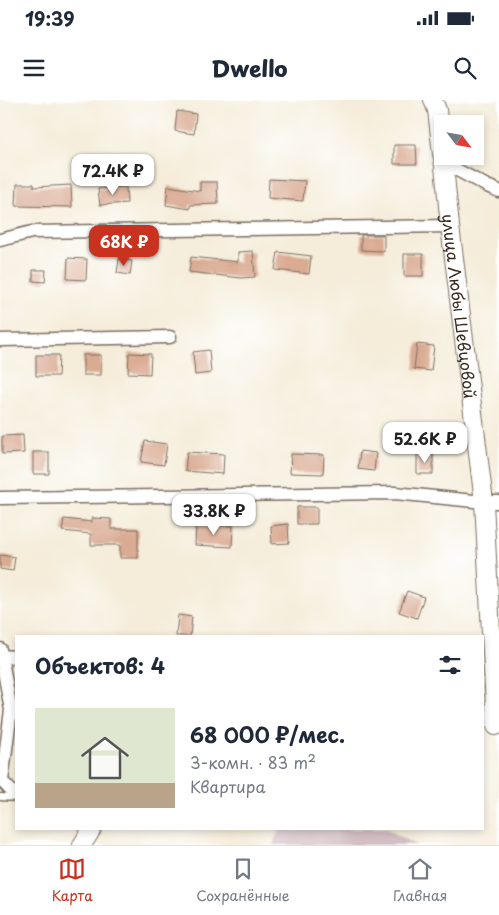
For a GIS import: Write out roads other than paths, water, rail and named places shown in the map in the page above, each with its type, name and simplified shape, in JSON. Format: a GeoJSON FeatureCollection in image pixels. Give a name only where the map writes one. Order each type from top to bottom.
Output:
{"type":"FeatureCollection","features":[{"type":"Feature","properties":{"kind":"street","name":"улица Любы Шевцовой"},"geometry":{"type":"LineString","coordinates":[[433,100],[438,115]]}},
{"type":"Feature","properties":{"kind":"street","name":"улица Любы Шевцовой"},"geometry":{"type":"LineString","coordinates":[[444,165],[450,226],[492,502],[493,725]]}},
{"type":"Feature","properties":{"kind":"street"},"geometry":{"type":"LineString","coordinates":[[454,165],[486,186],[499,191]]}},
{"type":"Feature","properties":{"kind":"street"},"geometry":{"type":"LineString","coordinates":[[0,240],[32,232],[450,226]]}},
{"type":"Feature","properties":{"kind":"street"},"geometry":{"type":"LineString","coordinates":[[0,340],[170,337]]}},
{"type":"Feature","properties":{"kind":"street"},"geometry":{"type":"LineString","coordinates":[[0,498],[395,492],[492,502]]}},
{"type":"Feature","properties":{"kind":"street"},"geometry":{"type":"LineString","coordinates":[[15,657],[1,652],[12,710],[2,781],[15,795]]}},
{"type":"Feature","properties":{"kind":"street"},"geometry":{"type":"LineString","coordinates":[[82,845],[91,830]]}},
{"type":"Feature","properties":{"kind":"lane"},"geometry":{"type":"LineString","coordinates":[[0,797],[15,796]]}}]}
